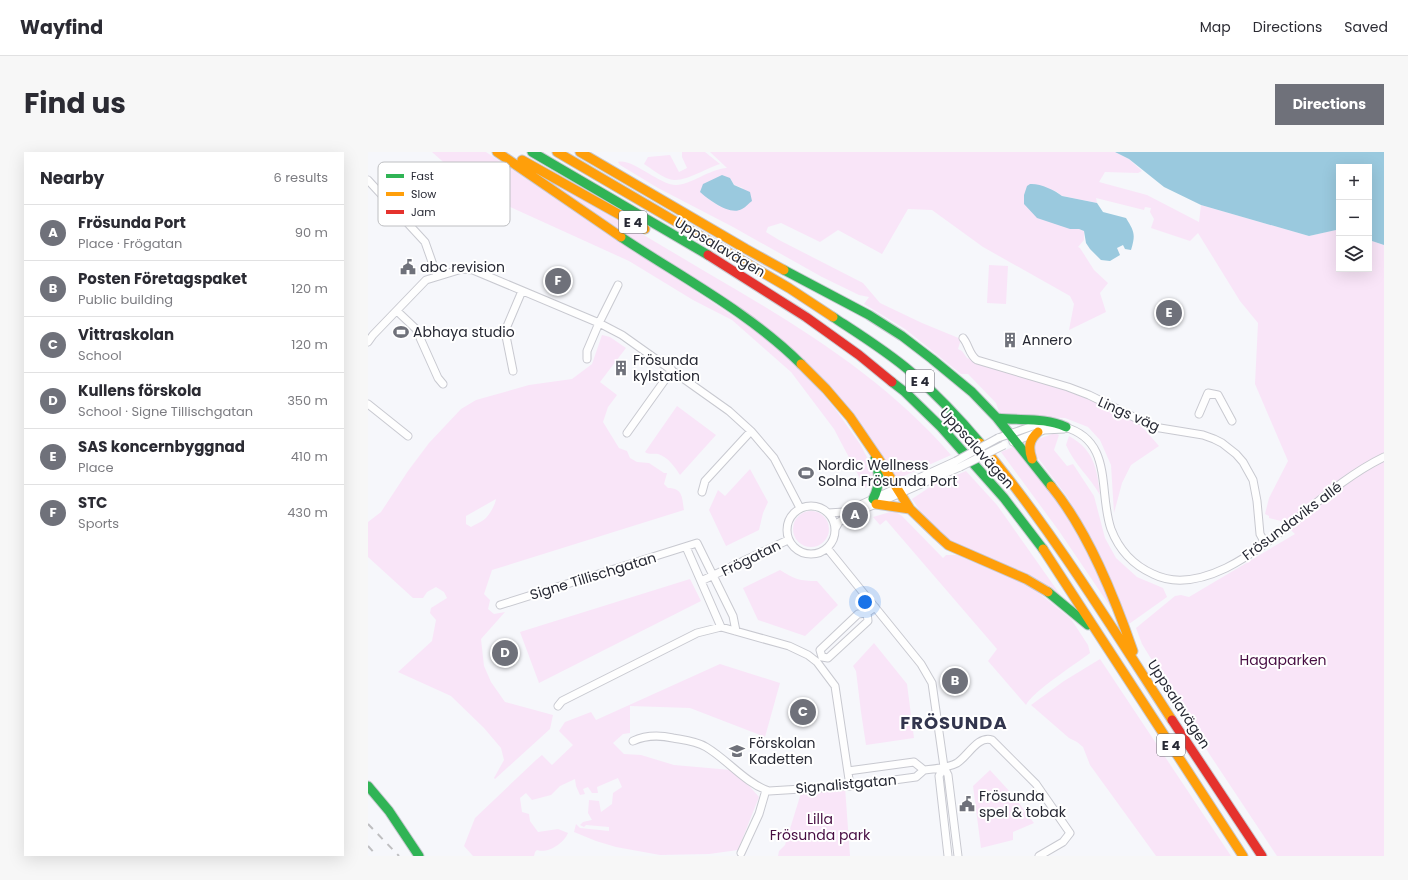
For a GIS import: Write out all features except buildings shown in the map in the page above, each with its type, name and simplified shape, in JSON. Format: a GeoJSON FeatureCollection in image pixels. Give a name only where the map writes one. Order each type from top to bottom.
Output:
{"type":"FeatureCollection","features":[{"type":"Feature","properties":{"kind":"main road"},"geometry":{"type":"LineString","coordinates":[[497,152],[635,246],[728,306],[766,334],[795,358],[826,389],[850,417],[910,509],[925,525],[948,545],[1026,579],[1045,590],[1062,602],[1099,634]]}},
{"type":"Feature","properties":{"kind":"main road","name":"E 4"},"geometry":{"type":"LineString","coordinates":[[508,152],[697,257],[760,288]]}},
{"type":"Feature","properties":{"kind":"main road","name":"Uppsalavägen"},"geometry":{"type":"LineString","coordinates":[[532,152],[701,251],[806,317],[905,392],[941,427],[1004,498],[1045,552],[1243,856]]}},
{"type":"Feature","properties":{"kind":"main road","name":"Uppsalavägen"},"geometry":{"type":"LineString","coordinates":[[557,152],[789,288],[855,331],[911,372],[955,414],[1007,476],[1057,544],[1262,856]]}},
{"type":"Feature","properties":{"kind":"main road"},"geometry":{"type":"LineString","coordinates":[[580,152],[746,249],[869,315],[902,336],[932,358],[972,392],[1013,437],[1058,494],[1078,526],[1098,565],[1122,620],[1140,672]]}},
{"type":"Feature","properties":{"kind":"main road"},"geometry":{"type":"LineString","coordinates":[[684,213],[702,237]]}},
{"type":"Feature","properties":{"kind":"main road"},"geometry":{"type":"LineString","coordinates":[[997,418],[1043,420],[1056,422],[1066,427]]}},
{"type":"Feature","properties":{"kind":"main road"},"geometry":{"type":"LineString","coordinates":[[1034,464],[1028,450],[1028,445],[1033,436],[1038,432]]}},
{"type":"Feature","properties":{"kind":"main road"},"geometry":{"type":"LineString","coordinates":[[871,448],[879,476],[878,491],[874,501],[910,509]]}},
{"type":"Feature","properties":{"kind":"main road"},"geometry":{"type":"LineString","coordinates":[[368,787],[376,794],[389,811],[419,856]]}},
{"type":"Feature","properties":{"kind":"street"},"geometry":{"type":"LineString","coordinates":[[368,180],[378,191]]}},
{"type":"Feature","properties":{"kind":"street"},"geometry":{"type":"LineString","coordinates":[[410,226],[425,242],[437,276]]}},
{"type":"Feature","properties":{"kind":"street"},"geometry":{"type":"LineString","coordinates":[[368,342],[426,280],[462,269],[473,270],[599,323],[622,335],[729,411],[751,431],[774,458],[800,508]]}},
{"type":"Feature","properties":{"kind":"street"},"geometry":{"type":"LineString","coordinates":[[587,359],[587,351],[618,285]]}},
{"type":"Feature","properties":{"kind":"street"},"geometry":{"type":"LineString","coordinates":[[513,371],[505,331],[522,291]]}},
{"type":"Feature","properties":{"kind":"street"},"geometry":{"type":"LineString","coordinates":[[397,310],[416,329],[438,378],[443,384]]}},
{"type":"Feature","properties":{"kind":"street","name":"Lings väg"},"geometry":{"type":"LineString","coordinates":[[962,338],[967,343],[972,357],[977,360],[1068,387],[1089,395],[1154,428],[1203,435],[1226,446],[1243,462],[1253,480],[1257,501],[1260,534],[1265,544]]}},
{"type":"Feature","properties":{"kind":"street"},"geometry":{"type":"LineString","coordinates":[[627,433],[672,370]]}},
{"type":"Feature","properties":{"kind":"street"},"geometry":{"type":"LineString","coordinates":[[1199,414],[1208,393],[1218,395],[1232,421]]}},
{"type":"Feature","properties":{"kind":"street"},"geometry":{"type":"LineString","coordinates":[[368,404],[408,436]]}},
{"type":"Feature","properties":{"kind":"street","name":"Frösundaviks allé"},"geometry":{"type":"LineString","coordinates":[[958,464],[1004,445],[1013,437],[1032,426],[1066,427],[1076,432],[1085,437],[1093,445],[1098,457],[1103,476],[1111,528],[1126,554],[1133,562],[1146,571],[1167,579],[1189,580],[1203,577],[1237,562],[1284,530],[1333,490],[1372,463],[1384,457]]}},
{"type":"Feature","properties":{"kind":"street","name":"Frösundaviks allé"},"geometry":{"type":"LineString","coordinates":[[958,464],[998,438],[1013,437],[1044,430],[1060,429],[1076,432]]}},
{"type":"Feature","properties":{"kind":"street"},"geometry":{"type":"LineString","coordinates":[[702,492],[705,482],[751,431]]}},
{"type":"Feature","properties":{"kind":"street"},"geometry":{"type":"LineString","coordinates":[[861,508],[958,464]]}},
{"type":"Feature","properties":{"kind":"street"},"geometry":{"type":"LineString","coordinates":[[807,506],[815,506],[828,513],[833,519],[835,529],[834,539],[827,548],[817,554],[811,555],[801,553],[793,547],[788,540],[786,530],[787,523],[792,514],[800,508],[807,506]]}},
{"type":"Feature","properties":{"kind":"street"},"geometry":{"type":"LineString","coordinates":[[828,513],[845,515],[835,529]]}},
{"type":"Feature","properties":{"kind":"street","name":"Frögatan"},"geometry":{"type":"LineString","coordinates":[[714,575],[788,540]]}},
{"type":"Feature","properties":{"kind":"street","name":"Signe Tillischgatan"},"geometry":{"type":"LineString","coordinates":[[500,605],[697,543],[733,616],[736,631]]}},
{"type":"Feature","properties":{"kind":"street"},"geometry":{"type":"LineString","coordinates":[[686,547],[721,627]]}},
{"type":"Feature","properties":{"kind":"street"},"geometry":{"type":"LineString","coordinates":[[827,548],[921,664],[932,683],[944,767],[948,775],[958,856]]}},
{"type":"Feature","properties":{"kind":"street"},"geometry":{"type":"LineString","coordinates":[[701,581],[714,575]]}},
{"type":"Feature","properties":{"kind":"street"},"geometry":{"type":"LineString","coordinates":[[850,786],[835,686],[820,660],[820,650],[858,614],[867,613],[875,607]]}},
{"type":"Feature","properties":{"kind":"street"},"geometry":{"type":"LineString","coordinates":[[558,706],[562,701],[697,633],[721,627],[789,646],[820,660],[828,658],[868,621],[867,613]]}},
{"type":"Feature","properties":{"kind":"street"},"geometry":{"type":"LineString","coordinates":[[634,741],[643,736],[661,736],[693,742],[705,746],[758,787],[766,790],[759,814],[741,853]]}},
{"type":"Feature","properties":{"kind":"street","name":"Signalistgatan"},"geometry":{"type":"LineString","coordinates":[[766,790],[850,786],[916,777],[924,770],[944,767],[956,763],[981,740],[987,738],[992,740],[1036,784],[1070,833],[1063,842],[1039,856]]}},
{"type":"Feature","properties":{"kind":"street","name":"Signalistgatan"},"geometry":{"type":"LineString","coordinates":[[848,771],[914,762],[924,770]]}},
{"type":"Feature","properties":{"kind":"street"},"geometry":{"type":"LineString","coordinates":[[944,767],[939,776],[948,856]]}},
{"type":"Feature","properties":{"kind":"green space"},"geometry":{"type":"Polygon","coordinates":[[[432,152],[486,152],[501,162],[443,162],[432,152]]]}},
{"type":"Feature","properties":{"kind":"green space"},"geometry":{"type":"Polygon","coordinates":[[[682,152],[705,152],[720,164],[688,178],[675,180],[662,176],[644,164],[648,157],[670,155],[679,172],[687,168],[682,157],[682,152]]]}},
{"type":"Feature","properties":{"kind":"green space","name":"Hagaparken"},"geometry":{"type":"Polygon","coordinates":[[[710,152],[1115,152],[1129,159],[1142,171],[1138,173],[1105,172],[1099,182],[1147,195],[1199,222],[1201,205],[1309,236],[1336,230],[1336,272],[1372,272],[1372,241],[1384,245],[1384,856],[1277,856],[1210,755],[1142,644],[1136,628],[1175,596],[1181,595],[1189,597],[1295,534],[1281,521],[1269,518],[1269,516],[1265,514],[1269,498],[1288,461],[1255,384],[1258,323],[1240,301],[1198,233],[1190,241],[1151,228],[1154,219],[1150,212],[1151,208],[1145,207],[1144,210],[1096,198],[1097,203],[1062,196],[1057,192],[1033,184],[1070,229],[1079,229],[1084,231],[1084,240],[1078,247],[1094,270],[1108,283],[1100,293],[1106,312],[1069,330],[1074,304],[1070,296],[983,247],[932,210],[908,209],[882,254],[838,230],[820,242],[781,223],[768,227],[766,232],[863,283],[880,303],[922,323],[961,339],[958,349],[962,351],[967,358],[1077,394],[1139,423],[1159,446],[1131,465],[1122,483],[1114,513],[1111,465],[1100,440],[1088,427],[1065,418],[1003,416],[999,412],[996,403],[968,374],[961,374],[905,329],[864,304],[869,297],[859,295],[822,277],[733,227],[658,188],[620,165],[618,162],[624,162],[638,167],[668,184],[675,185],[681,185],[720,169],[727,168],[710,152]],[[730,178],[706,197],[719,206],[743,188],[734,185],[730,178]]]}},
{"type":"Feature","properties":{"kind":"green space"},"geometry":{"type":"Polygon","coordinates":[[[510,168],[766,338],[813,382],[836,410],[860,444],[870,463],[873,472],[873,482],[865,488],[834,429],[791,372],[732,320],[693,300],[629,261],[510,207],[510,168]]]}},
{"type":"Feature","properties":{"kind":"green space"},"geometry":{"type":"Polygon","coordinates":[[[534,171],[772,311],[836,353],[897,401],[925,427],[951,455],[897,479],[823,378],[534,171]]]}},
{"type":"Feature","properties":{"kind":"green space"},"geometry":{"type":"Polygon","coordinates":[[[989,265],[1008,266],[1006,304],[987,303],[989,265]]]}},
{"type":"Feature","properties":{"kind":"green space"},"geometry":{"type":"Polygon","coordinates":[[[602,335],[610,337],[626,348],[600,382],[617,395],[608,407],[603,422],[619,448],[627,451],[630,458],[637,462],[649,463],[664,473],[667,473],[664,484],[668,488],[677,490],[681,494],[684,510],[492,570],[484,594],[490,600],[488,609],[494,614],[505,612],[481,639],[484,666],[491,682],[505,702],[553,715],[550,729],[495,779],[494,778],[504,760],[501,748],[484,728],[451,696],[398,672],[432,641],[436,620],[430,613],[431,608],[447,598],[444,592],[436,587],[427,592],[423,598],[413,598],[368,557],[368,522],[381,512],[408,471],[429,443],[461,409],[476,400],[529,385],[572,379],[592,364],[602,335]],[[496,499],[466,516],[466,524],[471,527],[487,517],[491,512],[496,499]]]}},
{"type":"Feature","properties":{"kind":"green space"},"geometry":{"type":"Polygon","coordinates":[[[677,406],[716,435],[680,475],[662,455],[645,452],[677,406]]]}},
{"type":"Feature","properties":{"kind":"green space"},"geometry":{"type":"Polygon","coordinates":[[[1055,433],[1059,435],[1054,450],[1067,466],[1073,464],[1094,496],[1105,538],[1116,558],[1137,577],[1163,588],[1167,597],[1129,624],[1068,498],[1035,454],[1033,446],[1038,439],[1055,433]]]}},
{"type":"Feature","properties":{"kind":"green space"},"geometry":{"type":"Polygon","coordinates":[[[1069,436],[1084,447],[1093,461],[1100,495],[1069,452],[1066,445],[1069,436]]]}},
{"type":"Feature","properties":{"kind":"green space"},"geometry":{"type":"Polygon","coordinates":[[[1015,446],[1059,502],[1083,543],[1120,621],[1059,531],[1001,452],[1015,446]]]}},
{"type":"Feature","properties":{"kind":"green space"},"geometry":{"type":"Polygon","coordinates":[[[750,469],[768,502],[763,513],[759,530],[726,546],[709,510],[718,490],[725,496],[750,469]]]}},
{"type":"Feature","properties":{"kind":"green space"},"geometry":{"type":"Polygon","coordinates":[[[966,471],[997,505],[1064,600],[940,534],[920,511],[912,499],[933,485],[966,471]]]}},
{"type":"Feature","properties":{"kind":"green space"},"geometry":{"type":"Polygon","coordinates":[[[815,511],[824,516],[828,522],[828,536],[824,542],[815,547],[807,547],[798,542],[794,536],[793,525],[798,516],[804,512],[815,511]]]}},
{"type":"Feature","properties":{"kind":"green space"},"geometry":{"type":"Polygon","coordinates":[[[890,512],[896,512],[902,516],[943,558],[946,555],[957,555],[1030,586],[1071,619],[1088,645],[1090,653],[1046,685],[1030,699],[1026,705],[988,661],[997,649],[886,520],[880,525],[873,517],[890,512]]]}},
{"type":"Feature","properties":{"kind":"green space"},"geometry":{"type":"Polygon","coordinates":[[[780,570],[797,579],[817,581],[838,605],[805,636],[758,620],[743,588],[780,570]]]}},
{"type":"Feature","properties":{"kind":"green space"},"geometry":{"type":"Polygon","coordinates":[[[690,579],[701,601],[539,683],[520,632],[690,579]]]}},
{"type":"Feature","properties":{"kind":"green space"},"geometry":{"type":"Polygon","coordinates":[[[874,643],[907,684],[914,738],[866,745],[856,671],[853,666],[874,643]]]}},
{"type":"Feature","properties":{"kind":"green space"},"geometry":{"type":"Polygon","coordinates":[[[1100,659],[1231,856],[1156,856],[1090,765],[1083,747],[1069,738],[1031,705],[1064,681],[1100,659]]]}},
{"type":"Feature","properties":{"kind":"green space"},"geometry":{"type":"Polygon","coordinates":[[[720,664],[780,683],[765,737],[690,708],[630,706],[630,733],[623,734],[613,743],[624,754],[641,755],[674,765],[731,770],[744,780],[759,797],[738,850],[709,854],[660,855],[616,847],[574,832],[576,824],[580,828],[609,831],[609,827],[586,825],[584,827],[580,825],[583,822],[592,820],[588,813],[589,800],[599,801],[601,812],[612,804],[613,793],[622,787],[618,778],[597,787],[598,793],[592,793],[588,787],[583,789],[585,794],[580,795],[575,779],[560,786],[551,795],[532,800],[526,793],[520,798],[522,812],[529,814],[530,821],[538,832],[558,829],[568,833],[559,844],[551,849],[541,851],[537,850],[534,856],[473,856],[464,846],[475,818],[536,760],[542,755],[552,765],[573,745],[559,731],[565,722],[591,712],[596,720],[720,664]]]}},
{"type":"Feature","properties":{"kind":"green space"},"geometry":{"type":"Polygon","coordinates":[[[990,770],[1012,794],[1034,823],[1013,832],[1013,840],[981,848],[973,786],[990,770]]]}},
{"type":"Feature","properties":{"kind":"green space","name":"Lilla Frösunda park"},"geometry":{"type":"Polygon","coordinates":[[[845,787],[850,856],[778,856],[779,851],[785,845],[801,793],[845,787]]]}},
{"type":"Feature","properties":{"kind":"water"},"geometry":{"type":"Polygon","coordinates":[[[1115,152],[1384,152],[1384,245],[1372,241],[1372,164],[1336,164],[1336,230],[1309,236],[1201,205],[1164,187],[1129,159],[1115,152]]]}},
{"type":"Feature","properties":{"kind":"water"},"geometry":{"type":"Polygon","coordinates":[[[722,175],[730,178],[734,185],[750,192],[752,201],[737,211],[720,206],[700,192],[703,184],[722,175]]]}},
{"type":"Feature","properties":{"kind":"water"},"geometry":{"type":"Polygon","coordinates":[[[1030,184],[1047,187],[1062,196],[1097,203],[1103,212],[1126,218],[1131,226],[1134,236],[1131,250],[1125,249],[1123,245],[1117,248],[1120,255],[1110,261],[1101,260],[1086,243],[1084,231],[1079,229],[1070,229],[1037,218],[1024,204],[1024,195],[1027,186],[1030,184]]]}},
{"type":"Feature","properties":{"kind":"tunnel"},"geometry":{"type":"LineString","coordinates":[[844,512],[860,505]]}},
{"type":"Feature","properties":{"kind":"tunnel"},"geometry":{"type":"LineString","coordinates":[[846,518],[862,510]]}},
{"type":"Feature","properties":{"kind":"railway"},"geometry":{"type":"LineString","coordinates":[[368,824],[399,856]]}},
{"type":"Feature","properties":{"kind":"railway"},"geometry":{"type":"LineString","coordinates":[[368,846],[377,856]]}},
{"type":"Feature","properties":{"kind":"traffic: fast"},"geometry":{"type":"LineString","coordinates":[[532,152],[708,255]]}},
{"type":"Feature","properties":{"kind":"traffic: fast"},"geometry":{"type":"LineString","coordinates":[[621,237],[714,296],[760,328],[801,364]]}},
{"type":"Feature","properties":{"kind":"traffic: fast"},"geometry":{"type":"LineString","coordinates":[[784,270],[869,315],[902,336],[932,359],[972,392],[997,418],[1051,486]]}},
{"type":"Feature","properties":{"kind":"traffic: fast"},"geometry":{"type":"LineString","coordinates":[[833,317],[883,350],[911,372],[947,406],[980,443]]}},
{"type":"Feature","properties":{"kind":"traffic: fast"},"geometry":{"type":"LineString","coordinates":[[892,382],[905,392],[941,427],[1004,498],[1043,549]]}},
{"type":"Feature","properties":{"kind":"traffic: fast"},"geometry":{"type":"LineString","coordinates":[[997,418],[1049,422],[1066,427]]}},
{"type":"Feature","properties":{"kind":"traffic: fast"},"geometry":{"type":"LineString","coordinates":[[873,499],[877,489],[878,479],[878,469],[875,459]]}},
{"type":"Feature","properties":{"kind":"traffic: fast"},"geometry":{"type":"LineString","coordinates":[[1048,592],[1088,625]]}},
{"type":"Feature","properties":{"kind":"traffic: fast"},"geometry":{"type":"LineString","coordinates":[[368,786],[389,811],[419,856]]}},
{"type":"Feature","properties":{"kind":"traffic: slow"},"geometry":{"type":"LineString","coordinates":[[497,152],[621,237]]}},
{"type":"Feature","properties":{"kind":"traffic: slow"},"geometry":{"type":"LineString","coordinates":[[557,152],[789,288],[833,317]]}},
{"type":"Feature","properties":{"kind":"traffic: slow"},"geometry":{"type":"LineString","coordinates":[[580,152],[784,270]]}},
{"type":"Feature","properties":{"kind":"traffic: slow"},"geometry":{"type":"LineString","coordinates":[[522,160],[645,229]]}},
{"type":"Feature","properties":{"kind":"traffic: slow"},"geometry":{"type":"LineString","coordinates":[[801,364],[826,389],[850,417],[910,509],[937,535],[948,545],[1026,579],[1048,592]]}},
{"type":"Feature","properties":{"kind":"traffic: slow"},"geometry":{"type":"LineString","coordinates":[[1032,459],[1030,444],[1038,432]]}},
{"type":"Feature","properties":{"kind":"traffic: slow"},"geometry":{"type":"LineString","coordinates":[[980,443],[1032,510],[1056,544],[1172,720]]}},
{"type":"Feature","properties":{"kind":"traffic: slow"},"geometry":{"type":"LineString","coordinates":[[1051,486],[1077,523],[1099,565],[1133,651]]}},
{"type":"Feature","properties":{"kind":"traffic: slow"},"geometry":{"type":"LineString","coordinates":[[876,504],[910,509]]}},
{"type":"Feature","properties":{"kind":"traffic: slow"},"geometry":{"type":"LineString","coordinates":[[1043,549],[1243,856]]}},
{"type":"Feature","properties":{"kind":"traffic: jam"},"geometry":{"type":"LineString","coordinates":[[708,255],[806,317],[859,355],[892,382]]}},
{"type":"Feature","properties":{"kind":"traffic: jam"},"geometry":{"type":"LineString","coordinates":[[1172,720],[1262,856]]}},
{"type":"Feature","properties":{"kind":"place","name":"abc revision"},"geometry":{"type":"Point","coordinates":[408,267]}},
{"type":"Feature","properties":{"kind":"place","name":"STC"},"geometry":{"type":"Point","coordinates":[558,281]}},
{"type":"Feature","properties":{"kind":"place","name":"SAS koncernbyggnad"},"geometry":{"type":"Point","coordinates":[1169,313]}},
{"type":"Feature","properties":{"kind":"place","name":"Abhaya studio"},"geometry":{"type":"Point","coordinates":[401,332]}},
{"type":"Feature","properties":{"kind":"place","name":"Annero"},"geometry":{"type":"Point","coordinates":[1010,340]}},
{"type":"Feature","properties":{"kind":"place","name":"Frösunda kylstation"},"geometry":{"type":"Point","coordinates":[621,368]}},
{"type":"Feature","properties":{"kind":"place","name":"Nordic Wellness Solna Frösunda Port"},"geometry":{"type":"Point","coordinates":[806,473]}},
{"type":"Feature","properties":{"kind":"place","name":"Frösunda Port"},"geometry":{"type":"Point","coordinates":[855,515]}},
{"type":"Feature","properties":{"kind":"place","name":"Kullens förskola"},"geometry":{"type":"Point","coordinates":[505,653]}},
{"type":"Feature","properties":{"kind":"place","name":"Posten Företagspaket"},"geometry":{"type":"Point","coordinates":[955,681]}},
{"type":"Feature","properties":{"kind":"place","name":"Vittraskolan"},"geometry":{"type":"Point","coordinates":[803,712]}},
{"type":"Feature","properties":{"kind":"place","name":"Förskolan Kadetten"},"geometry":{"type":"Point","coordinates":[737,751]}},
{"type":"Feature","properties":{"kind":"place","name":"Frösunda spel & tobak"},"geometry":{"type":"Point","coordinates":[967,804]}},
{"type":"Feature","properties":{"kind":"district","name":"FRÖSUNDA"},"geometry":{"type":"Point","coordinates":[954,722]}}]}
